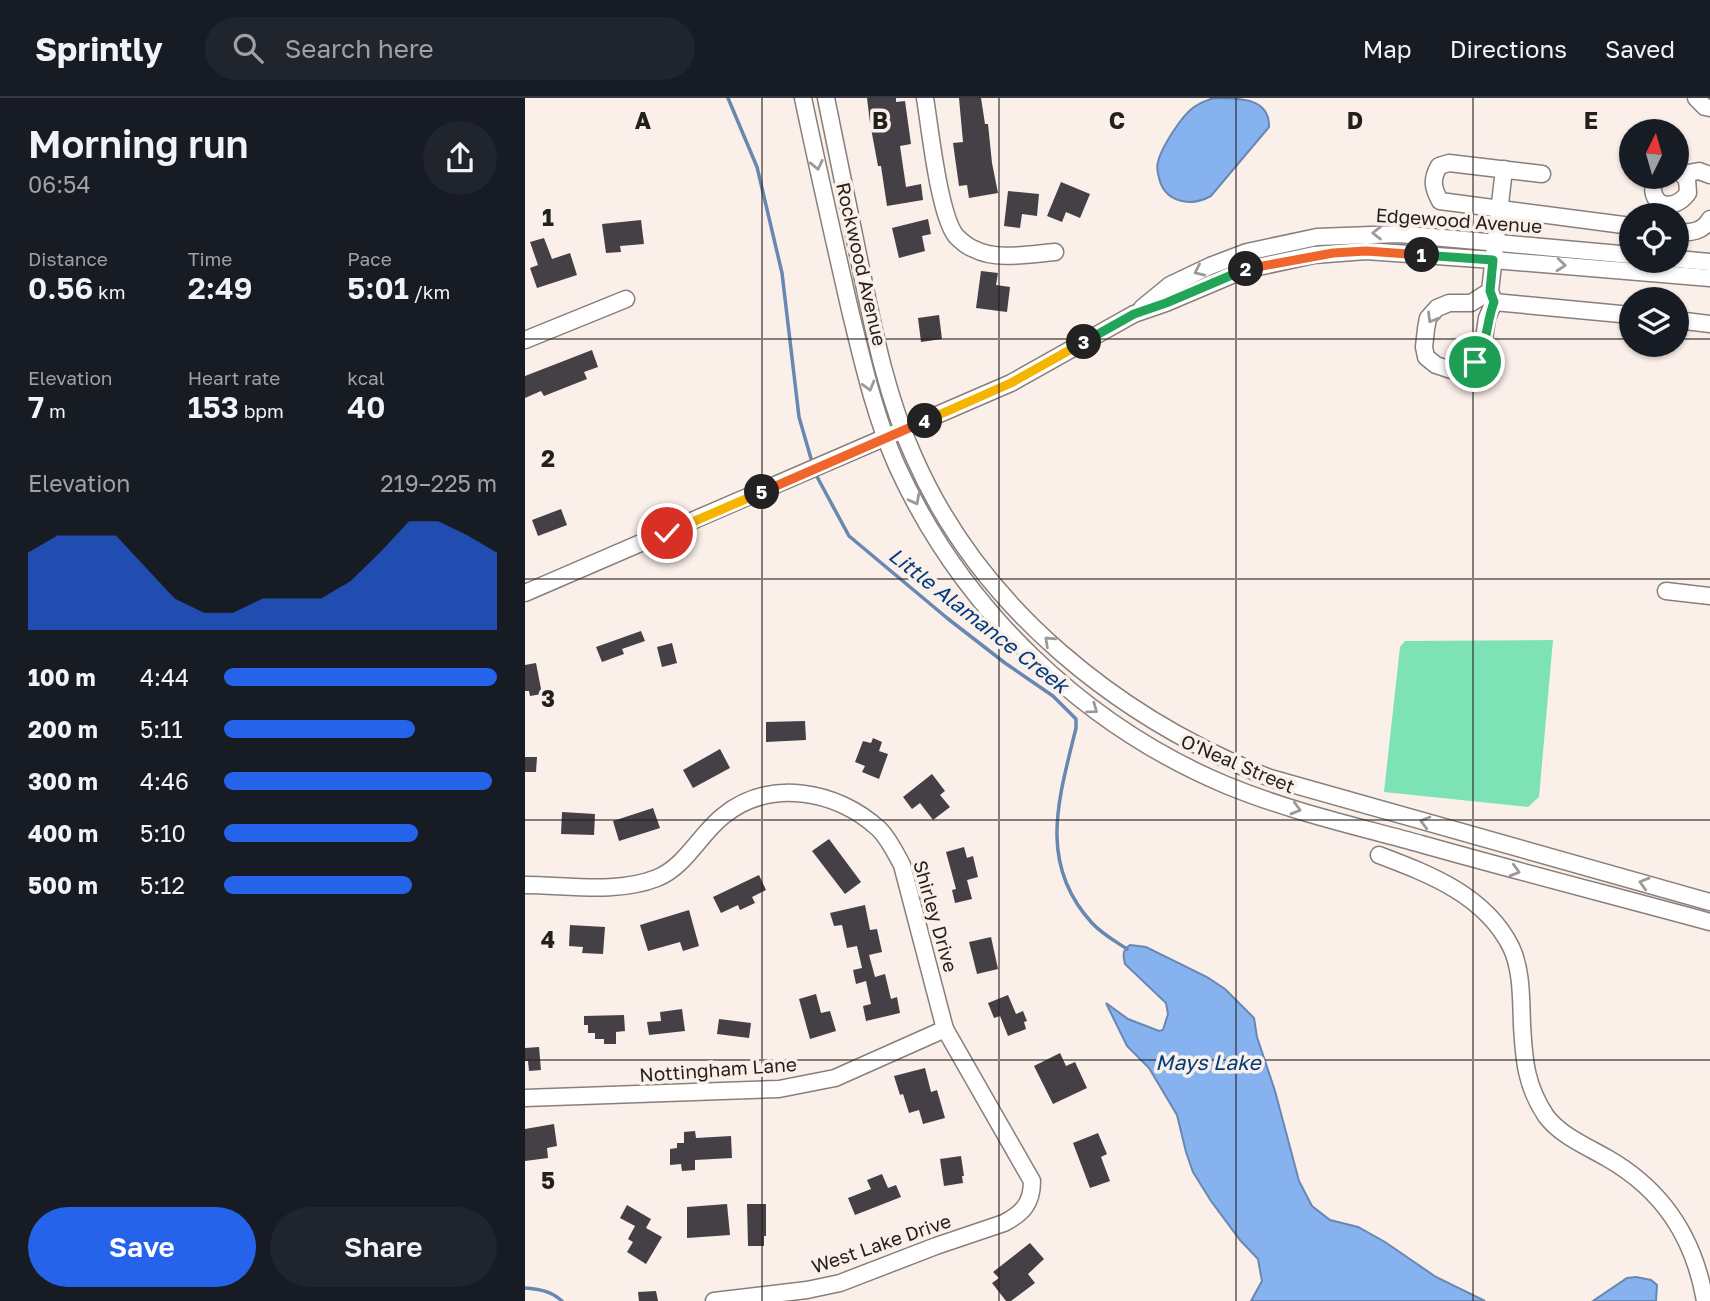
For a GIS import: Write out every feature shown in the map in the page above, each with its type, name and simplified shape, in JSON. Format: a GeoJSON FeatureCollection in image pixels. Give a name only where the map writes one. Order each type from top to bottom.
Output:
{"type":"FeatureCollection","features":[{"type":"Feature","properties":{"kind":"street","name":"Rockwood Avenue"},"geometry":{"type":"LineString","coordinates":[[803,98],[865,373],[886,439]]}},
{"type":"Feature","properties":{"kind":"street","name":"Rockwood Avenue"},"geometry":{"type":"LineString","coordinates":[[826,98],[877,344],[904,431]]}},
{"type":"Feature","properties":{"kind":"street"},"geometry":{"type":"LineString","coordinates":[[925,98],[944,207],[956,236],[973,249],[985,253],[1010,255],[1055,252]]}},
{"type":"Feature","properties":{"kind":"street"},"geometry":{"type":"LineString","coordinates":[[1696,98],[1710,108]]}},
{"type":"Feature","properties":{"kind":"street"},"geometry":{"type":"LineString","coordinates":[[1542,173],[1449,163],[1439,166],[1434,175],[1433,189],[1440,201],[1619,224]]}},
{"type":"Feature","properties":{"kind":"street"},"geometry":{"type":"LineString","coordinates":[[1504,169],[1494,241],[1492,297],[1482,352],[1466,369],[1451,370],[1436,365],[1426,357],[1424,347],[1429,318],[1437,308],[1449,303],[1471,303],[1492,297],[1619,313]]}},
{"type":"Feature","properties":{"kind":"street"},"geometry":{"type":"LineString","coordinates":[[1689,172],[1699,171],[1710,175]]}},
{"type":"Feature","properties":{"kind":"street"},"geometry":{"type":"LineString","coordinates":[[1653,189],[1659,202],[1666,205],[1682,202],[1688,189]]}},
{"type":"Feature","properties":{"kind":"street"},"geometry":{"type":"LineString","coordinates":[[1689,233],[1706,226],[1710,219]]}},
{"type":"Feature","properties":{"kind":"street","name":"Edgewood Avenue"},"geometry":{"type":"LineString","coordinates":[[525,593],[1011,383],[1134,314],[1170,285],[1247,252],[1336,236],[1399,234],[1619,254]]}},
{"type":"Feature","properties":{"kind":"street"},"geometry":{"type":"LineString","coordinates":[[1333,253],[1336,236]]}},
{"type":"Feature","properties":{"kind":"street","name":"Edgewood Avenue"},"geometry":{"type":"LineString","coordinates":[[1134,314],[1244,270],[1333,253],[1366,251],[1710,278]]}},
{"type":"Feature","properties":{"kind":"street"},"geometry":{"type":"LineString","coordinates":[[1689,260],[1710,262]]}},
{"type":"Feature","properties":{"kind":"street"},"geometry":{"type":"LineString","coordinates":[[525,340],[626,299]]}},
{"type":"Feature","properties":{"kind":"street"},"geometry":{"type":"LineString","coordinates":[[1689,321],[1710,324]]}},
{"type":"Feature","properties":{"kind":"street","name":"O'Neal Street"},"geometry":{"type":"LineString","coordinates":[[904,431],[913,457],[944,517],[974,560],[1038,631],[1076,666],[1159,726],[1203,750],[1269,778],[1710,902]]}},
{"type":"Feature","properties":{"kind":"street","name":"O'Neal Street"},"geometry":{"type":"LineString","coordinates":[[886,439],[897,467],[932,531],[959,572],[1010,635],[1082,701],[1155,750],[1193,770],[1273,803],[1710,922]]}},
{"type":"Feature","properties":{"kind":"street"},"geometry":{"type":"LineString","coordinates":[[1666,591],[1710,596]]}},
{"type":"Feature","properties":{"kind":"street","name":"Shirley Drive"},"geometry":{"type":"LineString","coordinates":[[525,885],[629,885],[659,877],[673,869],[711,826],[741,805],[760,796],[785,792],[823,797],[842,804],[880,830],[897,855],[905,876],[945,1029],[1032,1181]]}},
{"type":"Feature","properties":{"kind":"street"},"geometry":{"type":"LineString","coordinates":[[1379,855],[1430,875],[1458,891],[1476,904],[1502,932],[1512,949],[1520,983],[1524,1060],[1535,1099],[1548,1119],[1561,1132],[1622,1167],[1645,1183],[1662,1201],[1685,1238],[1700,1271],[1705,1301]]}},
{"type":"Feature","properties":{"kind":"street","name":"Nottingham Lane"},"geometry":{"type":"LineString","coordinates":[[525,1098],[779,1089],[807,1085],[835,1078],[945,1029]]}},
{"type":"Feature","properties":{"kind":"street","name":"West Lake Drive"},"geometry":{"type":"LineString","coordinates":[[714,1301],[807,1290],[840,1283],[1004,1223],[1029,1204],[1032,1181]]}},
{"type":"Feature","properties":{"kind":"green space"},"geometry":{"type":"Polygon","coordinates":[[[1553,640],[1539,797],[1528,807],[1384,792],[1400,647],[1405,641],[1553,640]]]}},
{"type":"Feature","properties":{"kind":"water"},"geometry":{"type":"Polygon","coordinates":[[[1214,98],[1234,98],[1259,105],[1268,117],[1269,127],[1211,196],[1195,201],[1180,201],[1167,193],[1162,186],[1157,164],[1173,132],[1189,111],[1214,98]]]}},
{"type":"Feature","properties":{"kind":"water","name":"Mays Lake"},"geometry":{"type":"Polygon","coordinates":[[[1130,945],[1146,947],[1207,977],[1225,989],[1254,1018],[1257,1037],[1275,1091],[1299,1181],[1312,1206],[1330,1220],[1358,1227],[1436,1277],[1485,1301],[1251,1301],[1262,1281],[1258,1259],[1240,1240],[1193,1172],[1177,1115],[1149,1068],[1127,1046],[1106,1003],[1128,1019],[1159,1031],[1163,1030],[1168,1014],[1166,1003],[1125,964],[1124,953],[1130,945]]]}},
{"type":"Feature","properties":{"kind":"water"},"geometry":{"type":"Polygon","coordinates":[[[1627,1278],[1651,1280],[1657,1285],[1656,1301],[1593,1301],[1627,1278]]]}},
{"type":"Feature","properties":{"kind":"building"},"geometry":{"type":"Polygon","coordinates":[[[867,98],[896,98],[896,102],[905,101],[911,144],[900,146],[906,187],[921,184],[923,200],[887,206],[867,98]]]}},
{"type":"Feature","properties":{"kind":"building"},"geometry":{"type":"Polygon","coordinates":[[[959,98],[981,98],[985,124],[988,124],[998,193],[969,198],[967,185],[959,186],[953,143],[963,142],[959,98]]]}},
{"type":"Feature","properties":{"kind":"building"},"geometry":{"type":"Polygon","coordinates":[[[1061,182],[1090,194],[1080,218],[1066,212],[1062,222],[1047,216],[1061,182]]]}},
{"type":"Feature","properties":{"kind":"building"},"geometry":{"type":"Polygon","coordinates":[[[1008,191],[1039,194],[1037,216],[1022,214],[1020,228],[1004,226],[1008,191]]]}},
{"type":"Feature","properties":{"kind":"building"},"geometry":{"type":"Polygon","coordinates":[[[928,219],[931,234],[922,236],[925,251],[899,258],[892,228],[928,219]]]}},
{"type":"Feature","properties":{"kind":"building"},"geometry":{"type":"Polygon","coordinates":[[[641,220],[644,244],[620,246],[621,252],[606,253],[602,224],[641,220]]]}},
{"type":"Feature","properties":{"kind":"building"},"geometry":{"type":"Polygon","coordinates":[[[544,238],[552,259],[570,253],[577,275],[537,288],[530,268],[538,265],[530,242],[544,238]]]}},
{"type":"Feature","properties":{"kind":"building"},"geometry":{"type":"Polygon","coordinates":[[[981,271],[998,273],[996,285],[1010,287],[1007,312],[976,308],[981,271]]]}},
{"type":"Feature","properties":{"kind":"building"},"geometry":{"type":"Polygon","coordinates":[[[939,315],[942,339],[921,342],[918,318],[939,315]]]}},
{"type":"Feature","properties":{"kind":"building"},"geometry":{"type":"Polygon","coordinates":[[[592,350],[598,367],[584,372],[587,379],[544,396],[541,391],[525,398],[525,376],[592,350]]]}},
{"type":"Feature","properties":{"kind":"building"},"geometry":{"type":"Polygon","coordinates":[[[561,509],[567,525],[538,536],[532,520],[561,509]]]}},
{"type":"Feature","properties":{"kind":"building"},"geometry":{"type":"Polygon","coordinates":[[[641,631],[645,641],[622,649],[624,654],[602,662],[596,647],[641,631]]]}},
{"type":"Feature","properties":{"kind":"building"},"geometry":{"type":"Polygon","coordinates":[[[672,643],[677,663],[662,667],[657,647],[672,643]]]}},
{"type":"Feature","properties":{"kind":"building"},"geometry":{"type":"Polygon","coordinates":[[[536,663],[542,694],[530,696],[529,691],[525,691],[525,665],[536,663]]]}},
{"type":"Feature","properties":{"kind":"building"},"geometry":{"type":"Polygon","coordinates":[[[805,721],[806,740],[766,742],[766,722],[805,721]]]}},
{"type":"Feature","properties":{"kind":"building"},"geometry":{"type":"Polygon","coordinates":[[[873,738],[882,742],[879,751],[888,754],[879,779],[862,772],[865,766],[855,762],[863,741],[871,743],[873,738]]]}},
{"type":"Feature","properties":{"kind":"building"},"geometry":{"type":"Polygon","coordinates":[[[720,749],[730,768],[693,788],[683,770],[720,749]]]}},
{"type":"Feature","properties":{"kind":"building"},"geometry":{"type":"Polygon","coordinates":[[[525,757],[537,757],[536,772],[525,772],[525,757]]]}},
{"type":"Feature","properties":{"kind":"building"},"geometry":{"type":"Polygon","coordinates":[[[932,774],[945,791],[940,795],[950,807],[933,820],[920,803],[912,809],[903,797],[932,774]]]}},
{"type":"Feature","properties":{"kind":"building"},"geometry":{"type":"Polygon","coordinates":[[[653,808],[660,828],[619,841],[613,821],[653,808]]]}},
{"type":"Feature","properties":{"kind":"building"},"geometry":{"type":"Polygon","coordinates":[[[562,812],[595,814],[594,835],[561,834],[562,812]]]}},
{"type":"Feature","properties":{"kind":"building"},"geometry":{"type":"Polygon","coordinates":[[[829,839],[861,882],[845,894],[812,851],[829,839]]]}},
{"type":"Feature","properties":{"kind":"building"},"geometry":{"type":"Polygon","coordinates":[[[964,847],[967,858],[973,856],[978,877],[967,880],[972,899],[955,903],[952,890],[956,889],[946,852],[964,847]]]}},
{"type":"Feature","properties":{"kind":"building"},"geometry":{"type":"Polygon","coordinates":[[[759,875],[766,890],[752,897],[755,903],[740,910],[738,905],[721,913],[713,897],[759,875]]]}},
{"type":"Feature","properties":{"kind":"building"},"geometry":{"type":"Polygon","coordinates":[[[865,905],[870,930],[877,929],[882,952],[869,955],[875,977],[885,974],[891,999],[897,997],[900,1013],[866,1021],[863,1006],[871,1004],[866,981],[856,984],[853,970],[862,968],[857,946],[847,948],[842,925],[834,926],[830,913],[865,905]]]}},
{"type":"Feature","properties":{"kind":"building"},"geometry":{"type":"Polygon","coordinates":[[[689,910],[699,946],[683,951],[680,942],[648,951],[640,925],[689,910]]]}},
{"type":"Feature","properties":{"kind":"building"},"geometry":{"type":"Polygon","coordinates":[[[570,925],[605,927],[603,954],[582,953],[583,947],[569,946],[570,925]]]}},
{"type":"Feature","properties":{"kind":"building"},"geometry":{"type":"Polygon","coordinates":[[[991,937],[998,969],[977,974],[969,942],[991,937]]]}},
{"type":"Feature","properties":{"kind":"building"},"geometry":{"type":"Polygon","coordinates":[[[816,994],[821,1013],[830,1011],[836,1031],[810,1039],[799,999],[816,994]]]}},
{"type":"Feature","properties":{"kind":"building"},"geometry":{"type":"Polygon","coordinates":[[[1008,995],[1016,1014],[1023,1011],[1027,1021],[1024,1022],[1026,1029],[1008,1036],[1000,1016],[994,1018],[988,1003],[1008,995]]]}},
{"type":"Feature","properties":{"kind":"building"},"geometry":{"type":"Polygon","coordinates":[[[682,1009],[685,1031],[649,1035],[647,1022],[661,1021],[660,1012],[682,1009]]]}},
{"type":"Feature","properties":{"kind":"building"},"geometry":{"type":"Polygon","coordinates":[[[624,1015],[625,1031],[616,1032],[616,1044],[604,1044],[604,1039],[595,1039],[595,1033],[588,1033],[588,1025],[584,1025],[584,1016],[624,1015]]]}},
{"type":"Feature","properties":{"kind":"building"},"geometry":{"type":"Polygon","coordinates":[[[719,1019],[751,1023],[749,1038],[717,1034],[719,1019]]]}},
{"type":"Feature","properties":{"kind":"building"},"geometry":{"type":"Polygon","coordinates":[[[539,1047],[541,1070],[529,1071],[528,1061],[525,1061],[525,1048],[539,1047]]]}},
{"type":"Feature","properties":{"kind":"building"},"geometry":{"type":"Polygon","coordinates":[[[1060,1053],[1066,1066],[1075,1062],[1087,1088],[1053,1104],[1034,1066],[1060,1053]]]}},
{"type":"Feature","properties":{"kind":"building"},"geometry":{"type":"Polygon","coordinates":[[[925,1068],[931,1092],[937,1090],[945,1118],[923,1124],[919,1110],[909,1113],[894,1076],[925,1068]]]}},
{"type":"Feature","properties":{"kind":"building"},"geometry":{"type":"Polygon","coordinates":[[[554,1124],[557,1146],[547,1148],[548,1158],[525,1161],[525,1129],[554,1124]]]}},
{"type":"Feature","properties":{"kind":"building"},"geometry":{"type":"Polygon","coordinates":[[[695,1131],[696,1138],[731,1136],[732,1158],[695,1160],[695,1170],[682,1171],[681,1164],[670,1165],[670,1149],[677,1148],[677,1143],[684,1143],[684,1132],[695,1131]]]}},
{"type":"Feature","properties":{"kind":"building"},"geometry":{"type":"Polygon","coordinates":[[[1098,1133],[1107,1154],[1101,1157],[1110,1181],[1090,1188],[1073,1143],[1098,1133]]]}},
{"type":"Feature","properties":{"kind":"building"},"geometry":{"type":"Polygon","coordinates":[[[961,1156],[963,1183],[944,1186],[940,1159],[961,1156]]]}},
{"type":"Feature","properties":{"kind":"building"},"geometry":{"type":"Polygon","coordinates":[[[882,1174],[888,1188],[896,1185],[901,1197],[855,1215],[848,1198],[871,1189],[867,1180],[882,1174]]]}},
{"type":"Feature","properties":{"kind":"building"},"geometry":{"type":"Polygon","coordinates":[[[727,1204],[730,1235],[687,1238],[687,1207],[727,1204]]]}},
{"type":"Feature","properties":{"kind":"building"},"geometry":{"type":"Polygon","coordinates":[[[747,1204],[766,1204],[764,1246],[748,1246],[747,1204]]]}},
{"type":"Feature","properties":{"kind":"building"},"geometry":{"type":"Polygon","coordinates":[[[627,1205],[651,1219],[646,1228],[662,1237],[646,1264],[627,1252],[633,1242],[628,1239],[635,1226],[620,1218],[627,1205]]]}},
{"type":"Feature","properties":{"kind":"building"},"geometry":{"type":"Polygon","coordinates":[[[1030,1243],[1044,1259],[1028,1274],[1035,1283],[1011,1301],[1006,1301],[992,1283],[999,1278],[993,1272],[1030,1243]]]}},
{"type":"Feature","properties":{"kind":"building"},"geometry":{"type":"Polygon","coordinates":[[[656,1291],[658,1301],[639,1301],[638,1292],[656,1291]]]}},
{"type":"Feature","properties":{"kind":"waterway","name":"Little Alamance Creek"},"geometry":{"type":"LineString","coordinates":[[728,98],[757,167],[782,273],[799,417],[812,462]]}},
{"type":"Feature","properties":{"kind":"waterway","name":"Little Alamance Creek"},"geometry":{"type":"LineString","coordinates":[[815,473],[849,536],[947,618],[1053,696],[1076,719],[1059,805],[1058,853],[1064,877],[1075,900],[1096,927],[1127,949]]}},
{"type":"Feature","properties":{"kind":"waterway"},"geometry":{"type":"LineString","coordinates":[[525,1288],[545,1291],[562,1301]]}},
{"type":"Feature","properties":{"kind":"route"},"geometry":{"type":"LineString","coordinates":[[667,533],[1011,383],[1134,314],[1244,270],[1314,255],[1366,251],[1493,260],[1490,291],[1494,302],[1487,318],[1482,352],[1475,362]]}}]}
